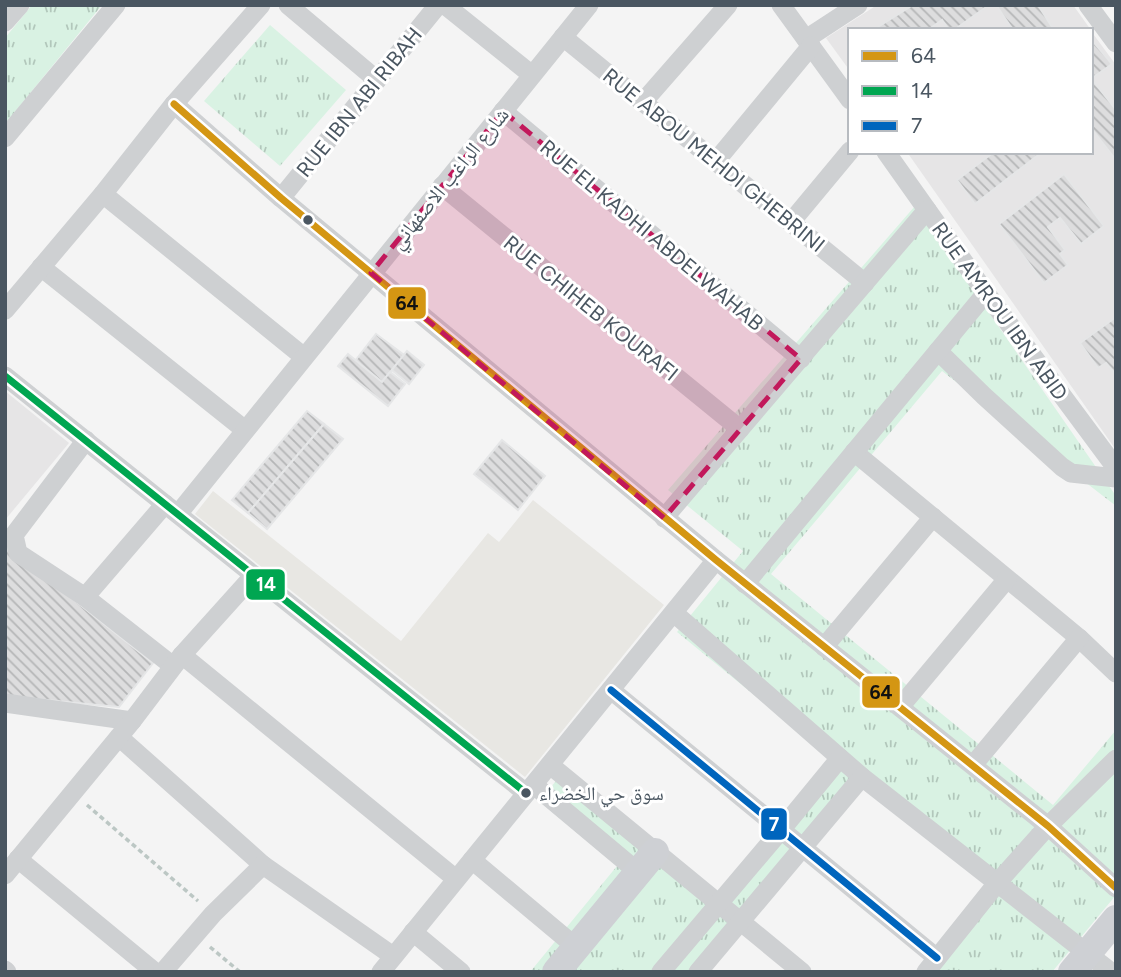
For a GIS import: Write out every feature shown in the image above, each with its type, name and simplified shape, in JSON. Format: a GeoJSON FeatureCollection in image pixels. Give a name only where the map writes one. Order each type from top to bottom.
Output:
{"type":"FeatureCollection","features":[{"type":"Feature","properties":{"kind":"street"},"geometry":{"type":"LineString","coordinates":[[5,22],[20,5]]}},
{"type":"Feature","properties":{"kind":"street"},"geometry":{"type":"LineString","coordinates":[[5,138],[117,5]]}},
{"type":"Feature","properties":{"kind":"street"},"geometry":{"type":"LineString","coordinates":[[5,310],[103,194],[174,104],[261,5]]}},
{"type":"Feature","properties":{"kind":"street"},"geometry":{"type":"LineString","coordinates":[[288,5],[309,12],[377,79]]}},
{"type":"Feature","properties":{"kind":"street","name":"RUE IBN ABI RIBAH"},"geometry":{"type":"LineString","coordinates":[[281,198],[438,5]]}},
{"type":"Feature","properties":{"kind":"street"},"geometry":{"type":"LineString","coordinates":[[445,5],[532,75]]}},
{"type":"Feature","properties":{"kind":"street","name":"شارع الراغب الاصفهاني"},"geometry":{"type":"LineString","coordinates":[[85,597],[245,430],[589,5]]}},
{"type":"Feature","properties":{"kind":"street"},"geometry":{"type":"LineString","coordinates":[[643,102],[728,5]]}},
{"type":"Feature","properties":{"kind":"street"},"geometry":{"type":"LineString","coordinates":[[781,5],[848,97]]}},
{"type":"Feature","properties":{"kind":"street"},"geometry":{"type":"LineString","coordinates":[[716,161],[809,42],[859,5]]}},
{"type":"Feature","properties":{"kind":"street"},"geometry":{"type":"LineString","coordinates":[[1088,5],[1116,43]]}},
{"type":"Feature","properties":{"kind":"street","name":"RUE ABOU MEHDI GHEBRINI"},"geometry":{"type":"LineString","coordinates":[[563,37],[865,283]]}},
{"type":"Feature","properties":{"kind":"street"},"geometry":{"type":"LineString","coordinates":[[174,104],[281,198],[664,518],[1048,826],[1116,888]]}},
{"type":"Feature","properties":{"kind":"street","name":"RUE EL KADHI ABDELWAHAB"},"geometry":{"type":"LineString","coordinates":[[503,111],[801,359]]}},
{"type":"Feature","properties":{"kind":"street"},"geometry":{"type":"LineString","coordinates":[[791,222],[848,153]]}},
{"type":"Feature","properties":{"kind":"street","name":"RUE AMROU IBN ABID"},"geometry":{"type":"LineString","coordinates":[[887,154],[986,293],[1116,468]]}},
{"type":"Feature","properties":{"kind":"street","name":"RUE CHIHEB KOURAFI"},"geometry":{"type":"LineString","coordinates":[[442,186],[740,429]]}},
{"type":"Feature","properties":{"kind":"street"},"geometry":{"type":"LineString","coordinates":[[103,194],[304,357]]}},
{"type":"Feature","properties":{"kind":"street"},"geometry":{"type":"LineString","coordinates":[[664,518],[927,210]]}},
{"type":"Feature","properties":{"kind":"street"},"geometry":{"type":"LineString","coordinates":[[41,267],[245,430]]}},
{"type":"Feature","properties":{"kind":"street"},"geometry":{"type":"LineString","coordinates":[[745,584],[986,293]]}},
{"type":"Feature","properties":{"kind":"street"},"geometry":{"type":"LineString","coordinates":[[938,351],[984,397],[1062,467],[1071,473],[1116,478]]}},
{"type":"Feature","properties":{"kind":"street"},"geometry":{"type":"LineString","coordinates":[[5,376],[254,575],[530,789],[719,904],[802,972]]}},
{"type":"Feature","properties":{"kind":"street"},"geometry":{"type":"LineString","coordinates":[[86,440],[14,535],[18,553],[178,660],[457,879]]}},
{"type":"Feature","properties":{"kind":"street"},"geometry":{"type":"LineString","coordinates":[[854,452],[1079,638],[1116,673]]}},
{"type":"Feature","properties":{"kind":"street"},"geometry":{"type":"LineString","coordinates":[[824,647],[933,517]]}},
{"type":"Feature","properties":{"kind":"street"},"geometry":{"type":"LineString","coordinates":[[381,972],[716,560]]}},
{"type":"Feature","properties":{"kind":"street"},"geometry":{"type":"LineString","coordinates":[[5,875],[132,721],[178,660],[254,575]]}},
{"type":"Feature","properties":{"kind":"street"},"geometry":{"type":"LineString","coordinates":[[901,707],[1007,579]]}},
{"type":"Feature","properties":{"kind":"street"},"geometry":{"type":"LineString","coordinates":[[674,613],[840,758],[998,882],[1080,962],[1111,972]]}},
{"type":"Feature","properties":{"kind":"street"},"geometry":{"type":"LineString","coordinates":[[973,765],[1079,638]]}},
{"type":"Feature","properties":{"kind":"street"},"geometry":{"type":"LineString","coordinates":[[611,690],[802,847],[932,965],[998,882],[1048,826],[1116,759]]}},
{"type":"Feature","properties":{"kind":"street"},"geometry":{"type":"LineString","coordinates":[[9,708],[132,721]]}},
{"type":"Feature","properties":{"kind":"street"},"geometry":{"type":"LineString","coordinates":[[119,737],[263,865],[393,956]]}},
{"type":"Feature","properties":{"kind":"street"},"geometry":{"type":"LineString","coordinates":[[661,972],[840,758]]}},
{"type":"Feature","properties":{"kind":"street"},"geometry":{"type":"LineString","coordinates":[[550,765],[647,862]]}},
{"type":"Feature","properties":{"kind":"street"},"geometry":{"type":"LineString","coordinates":[[698,972],[862,776]]}},
{"type":"Feature","properties":{"kind":"street"},"geometry":{"type":"LineString","coordinates":[[18,859],[155,972]]}},
{"type":"Feature","properties":{"kind":"street"},"geometry":{"type":"LineString","coordinates":[[472,860],[576,947]]}},
{"type":"Feature","properties":{"kind":"street"},"geometry":{"type":"LineString","coordinates":[[556,972],[647,862]]}},
{"type":"Feature","properties":{"kind":"street"},"geometry":{"type":"LineString","coordinates":[[163,972],[213,914],[263,865]]}},
{"type":"Feature","properties":{"kind":"street"},"geometry":{"type":"LineString","coordinates":[[1080,962],[1116,919]]}},
{"type":"Feature","properties":{"kind":"street"},"geometry":{"type":"LineString","coordinates":[[413,932],[461,972]]}},
{"type":"Feature","properties":{"kind":"path"},"geometry":{"type":"LineString","coordinates":[[72,793],[213,914]]}},
{"type":"Feature","properties":{"kind":"path"},"geometry":{"type":"LineString","coordinates":[[194,935],[240,972]]}},
{"type":"Feature","properties":{"kind":"highlighted area"},"geometry":{"type":"Polygon","coordinates":[[[503,111],[801,359],[664,518],[371,273],[503,111]]]}},
{"type":"Feature","properties":{"kind":"shaded area"},"geometry":{"type":"Polygon","coordinates":[[[877,5],[1073,5],[1090,28],[848,28],[848,68],[826,38],[877,5]]]}},
{"type":"Feature","properties":{"kind":"shaded area"},"geometry":{"type":"Polygon","coordinates":[[[1093,34],[1116,65],[1116,450],[908,154],[1093,154],[1093,34]]]}},
{"type":"Feature","properties":{"kind":"shaded area"},"geometry":{"type":"Polygon","coordinates":[[[5,391],[69,443],[5,520],[5,391]]]}},
{"type":"Feature","properties":{"kind":"shaded area"},"geometry":{"type":"Polygon","coordinates":[[[213,491],[401,641],[488,533],[499,542],[533,500],[664,605],[525,777],[195,514],[213,491]]]}},
{"type":"Feature","properties":{"kind":"green space"},"geometry":{"type":"Polygon","coordinates":[[[32,5],[102,5],[5,124],[5,38],[32,5]]]}},
{"type":"Feature","properties":{"kind":"green space"},"geometry":{"type":"Polygon","coordinates":[[[270,25],[346,90],[280,166],[204,101],[270,25]]]}},
{"type":"Feature","properties":{"kind":"green space"},"geometry":{"type":"Polygon","coordinates":[[[915,206],[1116,496],[1116,506],[942,371],[771,574],[1053,805],[1116,730],[1116,895],[1052,972],[918,972],[988,887],[864,784],[708,972],[530,972],[617,866],[539,801],[567,768],[718,892],[830,757],[677,632],[743,551],[668,490],[915,206]]]}},
{"type":"Feature","properties":{"kind":"building"},"geometry":{"type":"Polygon","coordinates":[[[913,5],[989,5],[957,28],[948,28],[942,20],[931,28],[876,28],[913,5]]]}},
{"type":"Feature","properties":{"kind":"building"},"geometry":{"type":"Polygon","coordinates":[[[996,5],[1038,5],[1053,28],[1012,28],[996,5]]]}},
{"type":"Feature","properties":{"kind":"building"},"geometry":{"type":"Polygon","coordinates":[[[1093,41],[1112,64],[1093,78],[1093,41]]]}},
{"type":"Feature","properties":{"kind":"building"},"geometry":{"type":"Polygon","coordinates":[[[1093,81],[1116,110],[1116,160],[1093,131],[1093,81]]]}},
{"type":"Feature","properties":{"kind":"building"},"geometry":{"type":"Polygon","coordinates":[[[991,154],[1039,154],[975,204],[957,180],[991,154]]]}},
{"type":"Feature","properties":{"kind":"building"},"geometry":{"type":"Polygon","coordinates":[[[1064,174],[1104,226],[1081,244],[1060,218],[1048,227],[1065,250],[1060,254],[1068,265],[1044,283],[999,224],[1064,174]]]}},
{"type":"Feature","properties":{"kind":"building"},"geometry":{"type":"Polygon","coordinates":[[[1116,317],[1116,375],[1106,363],[1098,368],[1080,343],[1116,317]]]}},
{"type":"Feature","properties":{"kind":"building"},"geometry":{"type":"Polygon","coordinates":[[[376,334],[404,355],[382,382],[355,361],[376,334]]]}},
{"type":"Feature","properties":{"kind":"building"},"geometry":{"type":"Polygon","coordinates":[[[407,351],[424,365],[409,384],[392,370],[407,351]]]}},
{"type":"Feature","properties":{"kind":"building"},"geometry":{"type":"Polygon","coordinates":[[[348,354],[382,382],[390,372],[405,384],[388,406],[338,366],[348,354]]]}},
{"type":"Feature","properties":{"kind":"building"},"geometry":{"type":"Polygon","coordinates":[[[307,411],[324,424],[248,513],[232,500],[307,411]]]}},
{"type":"Feature","properties":{"kind":"building"},"geometry":{"type":"Polygon","coordinates":[[[324,424],[343,439],[267,529],[248,513],[324,424]]]}},
{"type":"Feature","properties":{"kind":"building"},"geometry":{"type":"Polygon","coordinates":[[[502,440],[545,476],[518,510],[474,474],[502,440]]]}},
{"type":"Feature","properties":{"kind":"building"},"geometry":{"type":"Polygon","coordinates":[[[5,545],[153,663],[119,707],[5,696],[5,545]]]}},
{"type":"Feature","properties":{"kind":"transit line","name":"64"},"geometry":{"type":"LineString","coordinates":[[174,104],[281,198],[716,560],[1048,826],[1116,888]]}},
{"type":"Feature","properties":{"kind":"transit line","name":"14"},"geometry":{"type":"LineString","coordinates":[[5,376],[526,793]]}},
{"type":"Feature","properties":{"kind":"transit line","name":"7"},"geometry":{"type":"LineString","coordinates":[[611,690],[937,958]]}},
{"type":"Feature","properties":{"kind":"place","name":"سوق حي الخضراء"},"geometry":{"type":"Point","coordinates":[526,793]}}]}
